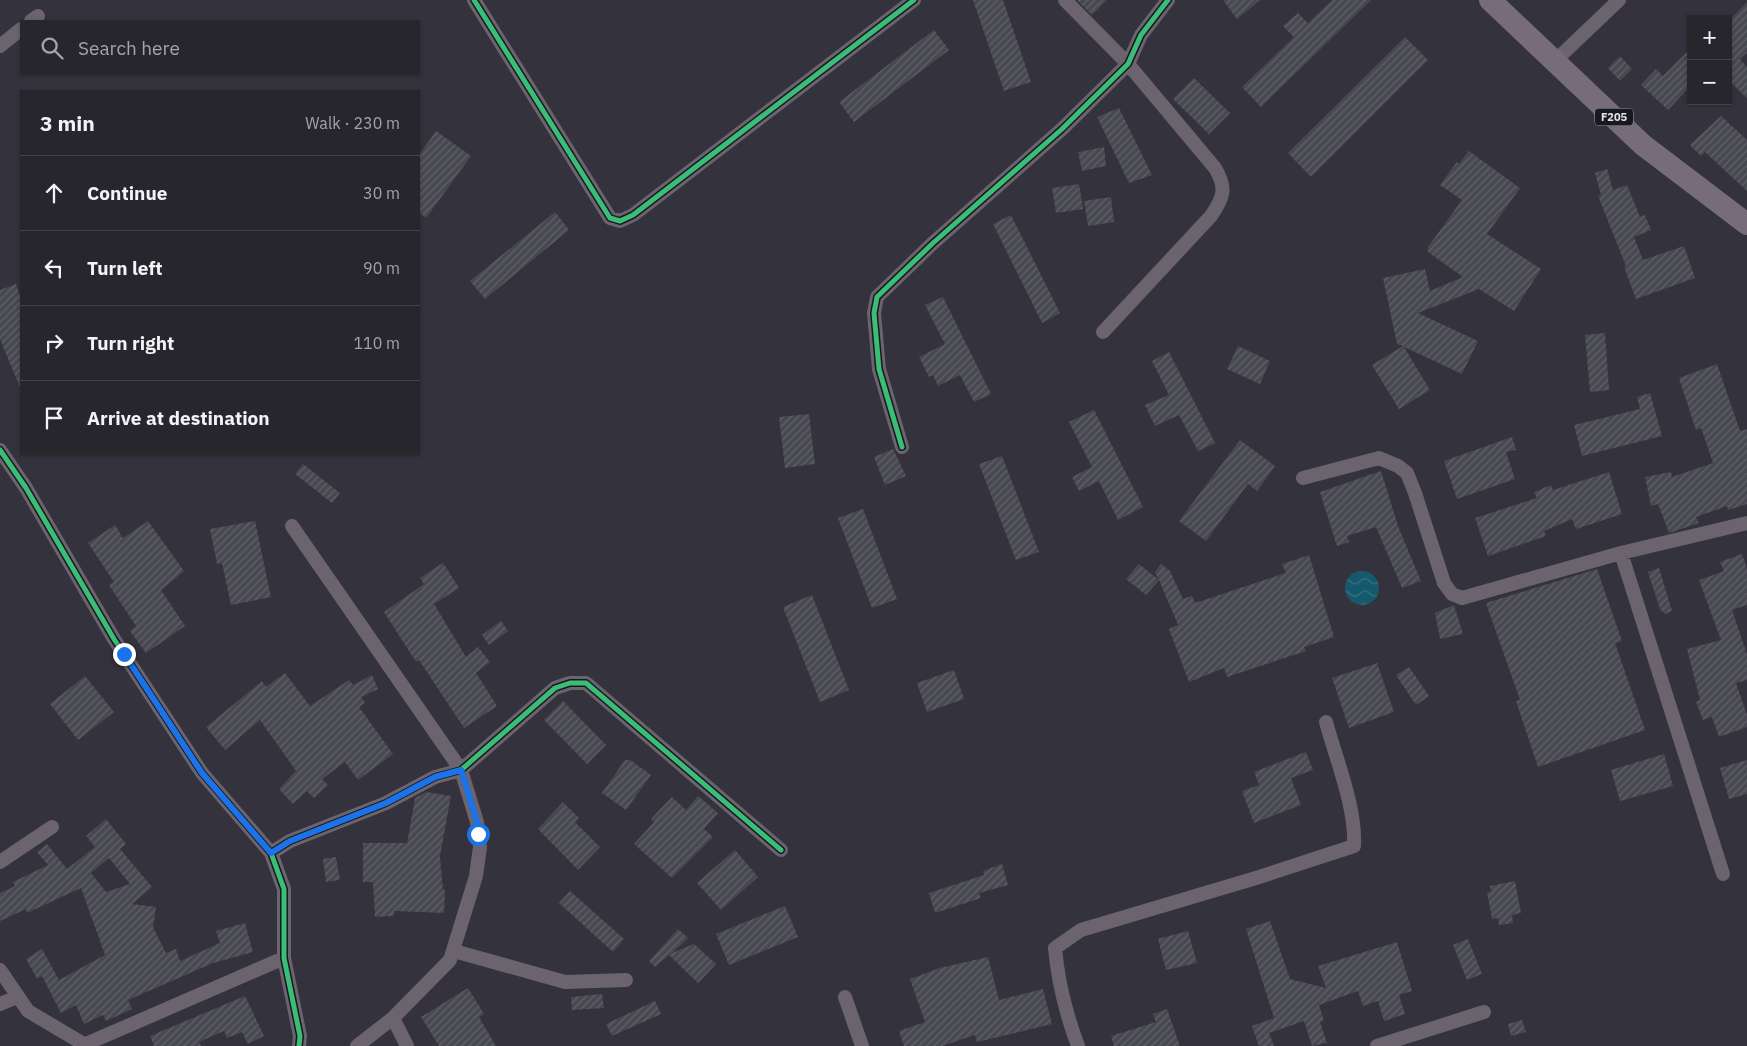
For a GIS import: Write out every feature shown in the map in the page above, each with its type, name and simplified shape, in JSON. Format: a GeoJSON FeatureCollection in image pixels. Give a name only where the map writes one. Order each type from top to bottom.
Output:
{"type":"FeatureCollection","features":[{"type":"Feature","properties":{"kind":"main road","name":"F205"},"geometry":{"type":"LineString","coordinates":[[1490,0],[1643,145],[1747,224]]}},
{"type":"Feature","properties":{"kind":"street"},"geometry":{"type":"LineString","coordinates":[[474,0],[610,218],[620,221],[633,215],[914,0]]}},
{"type":"Feature","properties":{"kind":"street"},"geometry":{"type":"LineString","coordinates":[[1065,0],[1128,64],[1215,168],[1222,181],[1223,191],[1220,203],[1211,216],[1103,332]]}},
{"type":"Feature","properties":{"kind":"street"},"geometry":{"type":"LineString","coordinates":[[902,447],[879,369],[874,313],[877,297],[933,243],[1062,129],[1128,64],[1141,35],[1168,0]]}},
{"type":"Feature","properties":{"kind":"street"},"geometry":{"type":"LineString","coordinates":[[1555,61],[1619,0]]}},
{"type":"Feature","properties":{"kind":"street"},"geometry":{"type":"LineString","coordinates":[[0,46],[20,30]]}},
{"type":"Feature","properties":{"kind":"street"},"geometry":{"type":"LineString","coordinates":[[0,450],[31,496],[114,639],[202,773],[271,853],[284,889],[284,958],[300,1036],[299,1046]]}},
{"type":"Feature","properties":{"kind":"street"},"geometry":{"type":"LineString","coordinates":[[1303,478],[1379,458],[1398,466],[1407,473],[1415,493],[1444,583],[1452,594],[1462,598],[1620,553],[1747,523]]}},
{"type":"Feature","properties":{"kind":"street"},"geometry":{"type":"LineString","coordinates":[[292,526],[461,770],[477,822],[480,847],[476,876],[454,951],[442,970],[393,1018],[357,1046]]}},
{"type":"Feature","properties":{"kind":"street"},"geometry":{"type":"LineString","coordinates":[[1620,553],[1723,874]]}},
{"type":"Feature","properties":{"kind":"street"},"geometry":{"type":"LineString","coordinates":[[271,853],[290,841],[386,803],[435,777],[461,770],[555,688],[570,683],[586,683],[781,850]]}},
{"type":"Feature","properties":{"kind":"street"},"geometry":{"type":"LineString","coordinates":[[1078,1046],[1067,1016],[1057,973],[1055,948],[1081,930],[1256,878],[1354,846],[1355,830],[1326,722]]}},
{"type":"Feature","properties":{"kind":"street"},"geometry":{"type":"LineString","coordinates":[[0,862],[52,827]]}},
{"type":"Feature","properties":{"kind":"street"},"geometry":{"type":"LineString","coordinates":[[454,951],[565,982],[626,980]]}},
{"type":"Feature","properties":{"kind":"street"},"geometry":{"type":"LineString","coordinates":[[0,970],[28,1011],[86,1045],[284,958]]}},
{"type":"Feature","properties":{"kind":"street"},"geometry":{"type":"LineString","coordinates":[[0,1004],[17,997]]}},
{"type":"Feature","properties":{"kind":"street"},"geometry":{"type":"LineString","coordinates":[[845,997],[862,1046]]}},
{"type":"Feature","properties":{"kind":"street"},"geometry":{"type":"LineString","coordinates":[[1377,1046],[1484,1012]]}},
{"type":"Feature","properties":{"kind":"street"},"geometry":{"type":"LineString","coordinates":[[393,1018],[407,1046]]}},
{"type":"Feature","properties":{"kind":"water"},"geometry":{"type":"Polygon","coordinates":[[[1362,571],[1369,572],[1374,576],[1378,581],[1378,595],[1374,600],[1369,604],[1362,605],[1355,604],[1350,600],[1346,595],[1345,588],[1346,581],[1350,576],[1355,572],[1362,571]]]}},
{"type":"Feature","properties":{"kind":"building"},"geometry":{"type":"Polygon","coordinates":[[[973,0],[1003,0],[1031,82],[1004,91],[973,0]]]}},
{"type":"Feature","properties":{"kind":"building"},"geometry":{"type":"Polygon","coordinates":[[[1077,0],[1107,0],[1092,15],[1077,0]]]}},
{"type":"Feature","properties":{"kind":"building"},"geometry":{"type":"Polygon","coordinates":[[[1223,0],[1260,0],[1237,19],[1223,0]]]}},
{"type":"Feature","properties":{"kind":"building"},"geometry":{"type":"Polygon","coordinates":[[[1332,0],[1371,0],[1261,107],[1242,87],[1294,37],[1283,26],[1298,13],[1308,23],[1332,0]]]}},
{"type":"Feature","properties":{"kind":"building"},"geometry":{"type":"Polygon","coordinates":[[[1747,2],[1747,53],[1740,59],[1747,67],[1747,98],[1732,84],[1732,18],[1747,2]]]}},
{"type":"Feature","properties":{"kind":"building"},"geometry":{"type":"Polygon","coordinates":[[[934,30],[949,50],[854,122],[839,102],[934,30]]]}},
{"type":"Feature","properties":{"kind":"building"},"geometry":{"type":"Polygon","coordinates":[[[1405,37],[1428,60],[1311,177],[1288,153],[1405,37]]]}},
{"type":"Feature","properties":{"kind":"building"},"geometry":{"type":"Polygon","coordinates":[[[1687,52],[1687,89],[1668,110],[1641,85],[1656,69],[1663,76],[1687,52]]]}},
{"type":"Feature","properties":{"kind":"building"},"geometry":{"type":"Polygon","coordinates":[[[1620,56],[1632,69],[1620,81],[1608,68],[1620,56]]]}},
{"type":"Feature","properties":{"kind":"building"},"geometry":{"type":"Polygon","coordinates":[[[1194,78],[1230,113],[1209,134],[1173,99],[1194,78]]]}},
{"type":"Feature","properties":{"kind":"building"},"geometry":{"type":"Polygon","coordinates":[[[1119,108],[1152,175],[1129,183],[1097,117],[1119,108]]]}},
{"type":"Feature","properties":{"kind":"building"},"geometry":{"type":"Polygon","coordinates":[[[1721,116],[1747,140],[1747,191],[1705,152],[1701,156],[1690,145],[1721,116]]]}},
{"type":"Feature","properties":{"kind":"building"},"geometry":{"type":"Polygon","coordinates":[[[436,131],[471,156],[426,218],[420,213],[420,154],[436,131]]]}},
{"type":"Feature","properties":{"kind":"building"},"geometry":{"type":"Polygon","coordinates":[[[1104,147],[1106,166],[1082,171],[1078,152],[1104,147]]]}},
{"type":"Feature","properties":{"kind":"building"},"geometry":{"type":"Polygon","coordinates":[[[1469,151],[1520,188],[1487,234],[1541,269],[1514,311],[1479,289],[1418,313],[1478,341],[1462,374],[1404,347],[1430,390],[1399,409],[1372,365],[1403,346],[1397,344],[1383,278],[1425,269],[1430,291],[1463,277],[1428,252],[1428,247],[1462,200],[1440,185],[1457,162],[1459,164],[1469,151]]]}},
{"type":"Feature","properties":{"kind":"building"},"geometry":{"type":"Polygon","coordinates":[[[1607,169],[1613,190],[1627,185],[1640,217],[1645,215],[1651,230],[1634,237],[1643,260],[1684,246],[1695,278],[1636,299],[1624,267],[1626,266],[1598,196],[1601,195],[1595,173],[1607,169]]]}},
{"type":"Feature","properties":{"kind":"building"},"geometry":{"type":"Polygon","coordinates":[[[1079,184],[1083,209],[1056,213],[1052,188],[1079,184]]]}},
{"type":"Feature","properties":{"kind":"building"},"geometry":{"type":"Polygon","coordinates":[[[1111,197],[1114,222],[1088,226],[1084,201],[1111,197]]]}},
{"type":"Feature","properties":{"kind":"building"},"geometry":{"type":"Polygon","coordinates":[[[555,212],[569,230],[485,299],[470,281],[555,212]]]}},
{"type":"Feature","properties":{"kind":"building"},"geometry":{"type":"Polygon","coordinates":[[[1011,215],[1060,313],[1042,323],[993,224],[1011,215]]]}},
{"type":"Feature","properties":{"kind":"building"},"geometry":{"type":"Polygon","coordinates":[[[16,284],[20,296],[20,388],[0,339],[0,290],[16,284]]]}},
{"type":"Feature","properties":{"kind":"building"},"geometry":{"type":"Polygon","coordinates":[[[943,297],[991,394],[974,402],[960,375],[938,386],[933,375],[929,377],[919,357],[945,344],[925,305],[943,297]]]}},
{"type":"Feature","properties":{"kind":"building"},"geometry":{"type":"Polygon","coordinates":[[[1605,333],[1609,390],[1590,392],[1585,335],[1605,333]]]}},
{"type":"Feature","properties":{"kind":"building"},"geometry":{"type":"Polygon","coordinates":[[[1238,346],[1270,361],[1260,384],[1227,369],[1238,346]]]}},
{"type":"Feature","properties":{"kind":"building"},"geometry":{"type":"Polygon","coordinates":[[[1169,352],[1215,443],[1198,451],[1179,415],[1155,426],[1145,405],[1169,395],[1152,361],[1169,352]]]}},
{"type":"Feature","properties":{"kind":"building"},"geometry":{"type":"Polygon","coordinates":[[[1717,364],[1740,431],[1747,429],[1747,504],[1728,510],[1727,506],[1696,517],[1699,523],[1669,533],[1658,504],[1651,506],[1645,477],[1671,472],[1672,477],[1713,463],[1701,428],[1696,430],[1679,378],[1717,364]]]}},
{"type":"Feature","properties":{"kind":"building"},"geometry":{"type":"Polygon","coordinates":[[[1650,393],[1662,436],[1582,456],[1574,425],[1640,409],[1637,397],[1650,393]]]}},
{"type":"Feature","properties":{"kind":"building"},"geometry":{"type":"Polygon","coordinates":[[[1094,410],[1143,507],[1118,520],[1099,481],[1079,491],[1072,477],[1092,467],[1069,422],[1094,410]]]}},
{"type":"Feature","properties":{"kind":"building"},"geometry":{"type":"Polygon","coordinates":[[[809,414],[815,464],[785,468],[779,417],[809,414]]]}},
{"type":"Feature","properties":{"kind":"building"},"geometry":{"type":"Polygon","coordinates":[[[1512,437],[1516,450],[1506,452],[1515,479],[1457,499],[1444,461],[1512,437]]]}},
{"type":"Feature","properties":{"kind":"building"},"geometry":{"type":"Polygon","coordinates":[[[1240,440],[1275,466],[1257,491],[1248,484],[1206,541],[1179,521],[1240,440]]]}},
{"type":"Feature","properties":{"kind":"building"},"geometry":{"type":"Polygon","coordinates":[[[893,449],[906,476],[885,485],[874,457],[893,449]]]}},
{"type":"Feature","properties":{"kind":"building"},"geometry":{"type":"Polygon","coordinates":[[[1002,456],[1039,552],[1016,560],[979,464],[1002,456]]]}},
{"type":"Feature","properties":{"kind":"building"},"geometry":{"type":"Polygon","coordinates":[[[303,464],[340,493],[332,503],[295,474],[303,464]]]}},
{"type":"Feature","properties":{"kind":"building"},"geometry":{"type":"Polygon","coordinates":[[[1381,471],[1399,529],[1421,581],[1402,588],[1376,527],[1347,536],[1349,542],[1337,546],[1320,492],[1381,471]]]}},
{"type":"Feature","properties":{"kind":"building"},"geometry":{"type":"Polygon","coordinates":[[[1609,472],[1622,514],[1576,529],[1572,519],[1544,531],[1546,536],[1488,556],[1475,518],[1537,498],[1534,492],[1551,485],[1553,490],[1609,472]]]}},
{"type":"Feature","properties":{"kind":"building"},"geometry":{"type":"Polygon","coordinates":[[[863,509],[897,599],[872,608],[838,518],[863,509]]]}},
{"type":"Feature","properties":{"kind":"building"},"geometry":{"type":"Polygon","coordinates":[[[148,521],[184,571],[161,590],[185,626],[146,653],[130,631],[136,626],[109,585],[114,582],[88,543],[115,525],[123,538],[148,521]]]}},
{"type":"Feature","properties":{"kind":"building"},"geometry":{"type":"Polygon","coordinates":[[[255,521],[271,597],[231,605],[222,563],[217,564],[210,529],[255,521]]]}},
{"type":"Feature","properties":{"kind":"building"},"geometry":{"type":"Polygon","coordinates":[[[1742,554],[1747,569],[1747,605],[1732,610],[1747,654],[1747,680],[1736,683],[1747,715],[1747,727],[1719,737],[1712,717],[1703,720],[1696,702],[1700,700],[1687,649],[1721,640],[1699,580],[1724,571],[1720,562],[1742,554]]]}},
{"type":"Feature","properties":{"kind":"building"},"geometry":{"type":"Polygon","coordinates":[[[1309,555],[1334,637],[1304,647],[1306,651],[1227,677],[1224,668],[1189,682],[1169,629],[1178,625],[1155,572],[1161,564],[1170,571],[1183,599],[1192,596],[1195,603],[1286,573],[1282,564],[1309,555]]]}},
{"type":"Feature","properties":{"kind":"building"},"geometry":{"type":"Polygon","coordinates":[[[443,563],[459,588],[434,604],[466,657],[478,647],[490,662],[476,673],[497,706],[464,728],[419,660],[416,662],[384,612],[424,584],[420,578],[443,563]]]}},
{"type":"Feature","properties":{"kind":"building"},"geometry":{"type":"Polygon","coordinates":[[[1139,564],[1159,580],[1146,595],[1126,579],[1139,564]]]}},
{"type":"Feature","properties":{"kind":"building"},"geometry":{"type":"Polygon","coordinates":[[[1659,568],[1672,611],[1665,614],[1660,609],[1648,572],[1659,568]]]}},
{"type":"Feature","properties":{"kind":"building"},"geometry":{"type":"Polygon","coordinates":[[[1597,569],[1622,641],[1615,643],[1645,730],[1538,767],[1516,701],[1520,700],[1486,603],[1597,569]]]}},
{"type":"Feature","properties":{"kind":"building"},"geometry":{"type":"Polygon","coordinates":[[[812,595],[849,690],[820,702],[783,607],[812,595]]]}},
{"type":"Feature","properties":{"kind":"building"},"geometry":{"type":"Polygon","coordinates":[[[1454,605],[1463,634],[1440,639],[1435,613],[1454,605]]]}},
{"type":"Feature","properties":{"kind":"building"},"geometry":{"type":"Polygon","coordinates":[[[501,621],[508,631],[489,645],[482,635],[501,621]]]}},
{"type":"Feature","properties":{"kind":"building"},"geometry":{"type":"Polygon","coordinates":[[[1377,663],[1394,712],[1349,728],[1332,678],[1377,663]]]}},
{"type":"Feature","properties":{"kind":"building"},"geometry":{"type":"Polygon","coordinates":[[[1409,667],[1429,696],[1416,705],[1396,675],[1409,667]]]}},
{"type":"Feature","properties":{"kind":"building"},"geometry":{"type":"Polygon","coordinates":[[[954,670],[964,699],[927,712],[917,683],[954,670]]]}},
{"type":"Feature","properties":{"kind":"building"},"geometry":{"type":"Polygon","coordinates":[[[285,673],[310,706],[349,680],[353,685],[372,675],[378,689],[361,697],[365,703],[359,707],[393,754],[358,780],[345,762],[322,779],[328,785],[314,798],[307,791],[293,804],[279,789],[296,771],[260,720],[225,750],[206,727],[262,681],[266,687],[285,673]]]}},
{"type":"Feature","properties":{"kind":"building"},"geometry":{"type":"Polygon","coordinates":[[[85,676],[114,712],[78,740],[50,704],[85,676]]]}},
{"type":"Feature","properties":{"kind":"building"},"geometry":{"type":"Polygon","coordinates":[[[563,701],[606,745],[587,764],[544,720],[563,701]]]}},
{"type":"Feature","properties":{"kind":"building"},"geometry":{"type":"Polygon","coordinates":[[[1306,752],[1313,770],[1291,778],[1301,805],[1254,823],[1242,791],[1259,785],[1254,772],[1306,752]]]}},
{"type":"Feature","properties":{"kind":"building"},"geometry":{"type":"Polygon","coordinates":[[[1664,754],[1673,786],[1620,801],[1611,770],[1664,754]]]}},
{"type":"Feature","properties":{"kind":"building"},"geometry":{"type":"Polygon","coordinates":[[[625,760],[630,760],[651,775],[626,810],[602,793],[625,760]]]}},
{"type":"Feature","properties":{"kind":"building"},"geometry":{"type":"Polygon","coordinates":[[[1747,760],[1747,794],[1729,799],[1720,768],[1747,760]]]}},
{"type":"Feature","properties":{"kind":"building"},"geometry":{"type":"Polygon","coordinates":[[[426,792],[451,796],[440,856],[443,890],[445,890],[444,913],[394,911],[394,916],[375,917],[373,882],[363,882],[363,843],[407,843],[415,798],[426,792]]]}},
{"type":"Feature","properties":{"kind":"building"},"geometry":{"type":"Polygon","coordinates":[[[698,796],[718,813],[704,829],[713,837],[672,878],[634,844],[654,822],[651,819],[672,797],[686,810],[698,796]]]}},
{"type":"Feature","properties":{"kind":"building"},"geometry":{"type":"Polygon","coordinates":[[[563,802],[579,818],[575,822],[600,847],[578,870],[538,829],[563,802]]]}},
{"type":"Feature","properties":{"kind":"building"},"geometry":{"type":"Polygon","coordinates":[[[106,819],[126,844],[120,849],[152,887],[132,904],[156,907],[153,927],[166,953],[176,949],[180,961],[220,943],[216,931],[245,923],[253,952],[213,963],[128,1000],[132,1009],[106,1021],[103,1015],[84,1024],[76,1005],[61,1013],[42,976],[37,979],[26,959],[42,949],[59,980],[105,955],[81,888],[27,913],[26,909],[0,921],[0,893],[15,886],[13,882],[48,865],[37,852],[47,844],[67,869],[95,847],[86,836],[106,819]],[[109,858],[91,873],[106,892],[130,884],[109,858]]]}},
{"type":"Feature","properties":{"kind":"building"},"geometry":{"type":"Polygon","coordinates":[[[735,850],[758,877],[721,910],[697,883],[735,850]]]}},
{"type":"Feature","properties":{"kind":"building"},"geometry":{"type":"Polygon","coordinates":[[[336,857],[340,880],[326,882],[323,859],[336,857]]]}},
{"type":"Feature","properties":{"kind":"building"},"geometry":{"type":"Polygon","coordinates":[[[1002,864],[1008,885],[979,893],[981,898],[935,913],[929,893],[984,875],[983,871],[1002,864]]]}},
{"type":"Feature","properties":{"kind":"building"},"geometry":{"type":"Polygon","coordinates":[[[1515,881],[1521,913],[1512,915],[1513,923],[1499,925],[1498,918],[1492,919],[1487,892],[1491,892],[1490,886],[1515,881]]]}},
{"type":"Feature","properties":{"kind":"building"},"geometry":{"type":"Polygon","coordinates":[[[570,891],[624,939],[613,952],[559,903],[570,891]]]}},
{"type":"Feature","properties":{"kind":"building"},"geometry":{"type":"Polygon","coordinates":[[[785,906],[798,937],[729,965],[716,934],[785,906]]]}},
{"type":"Feature","properties":{"kind":"building"},"geometry":{"type":"Polygon","coordinates":[[[1270,921],[1290,979],[1326,988],[1318,966],[1397,942],[1412,991],[1399,995],[1405,1014],[1384,1021],[1378,1001],[1363,1006],[1358,991],[1319,1005],[1324,1021],[1320,1022],[1327,1043],[1312,1046],[1304,1021],[1269,1033],[1274,1046],[1259,1046],[1252,1026],[1274,1018],[1246,929],[1270,921]]]}},
{"type":"Feature","properties":{"kind":"building"},"geometry":{"type":"Polygon","coordinates":[[[678,929],[688,938],[672,953],[694,944],[716,964],[698,983],[669,955],[655,967],[649,961],[678,929]]]}},
{"type":"Feature","properties":{"kind":"building"},"geometry":{"type":"Polygon","coordinates":[[[1188,931],[1197,963],[1166,970],[1158,939],[1188,931]]]}},
{"type":"Feature","properties":{"kind":"building"},"geometry":{"type":"Polygon","coordinates":[[[1468,939],[1482,974],[1467,980],[1453,945],[1468,939]]]}},
{"type":"Feature","properties":{"kind":"building"},"geometry":{"type":"Polygon","coordinates":[[[988,957],[999,1000],[1043,989],[1052,1024],[977,1042],[975,1035],[942,1046],[904,1046],[899,1031],[925,1022],[910,979],[940,968],[988,957]]]}},
{"type":"Feature","properties":{"kind":"building"},"geometry":{"type":"Polygon","coordinates":[[[468,988],[484,1014],[479,1017],[496,1046],[439,1046],[421,1017],[468,988]]]}},
{"type":"Feature","properties":{"kind":"building"},"geometry":{"type":"Polygon","coordinates":[[[602,994],[604,1008],[572,1010],[571,997],[602,994]]]}},
{"type":"Feature","properties":{"kind":"building"},"geometry":{"type":"Polygon","coordinates":[[[245,996],[264,1036],[248,1044],[242,1032],[227,1038],[224,1031],[199,1042],[201,1046],[154,1046],[150,1036],[245,996]]]}},
{"type":"Feature","properties":{"kind":"building"},"geometry":{"type":"Polygon","coordinates":[[[655,1001],[661,1014],[612,1036],[606,1024],[655,1001]]]}},
{"type":"Feature","properties":{"kind":"building"},"geometry":{"type":"Polygon","coordinates":[[[1167,1009],[1180,1046],[1114,1046],[1111,1036],[1156,1022],[1153,1014],[1167,1009]]]}},
{"type":"Feature","properties":{"kind":"building"},"geometry":{"type":"Polygon","coordinates":[[[1522,1020],[1526,1032],[1511,1036],[1508,1024],[1522,1020]]]}},
{"type":"Feature","properties":{"kind":"cycle path"},"geometry":{"type":"LineString","coordinates":[[474,0],[610,218],[620,221],[633,215],[914,0]]}},
{"type":"Feature","properties":{"kind":"cycle path"},"geometry":{"type":"LineString","coordinates":[[902,447],[879,369],[874,313],[877,297],[933,243],[1062,129],[1128,64],[1141,35],[1168,0]]}},
{"type":"Feature","properties":{"kind":"cycle path"},"geometry":{"type":"LineString","coordinates":[[0,450],[26,488],[114,639],[202,773],[271,853],[284,889],[284,958],[300,1036],[299,1046]]}},
{"type":"Feature","properties":{"kind":"cycle path"},"geometry":{"type":"LineString","coordinates":[[271,853],[290,841],[386,803],[435,777],[461,770],[555,688],[570,683],[586,683],[781,850]]}},
{"type":"Feature","properties":{"kind":"route"},"geometry":{"type":"LineString","coordinates":[[124,654],[202,773],[271,853],[290,841],[386,803],[435,777],[461,770],[477,822],[478,834]]}}]}
